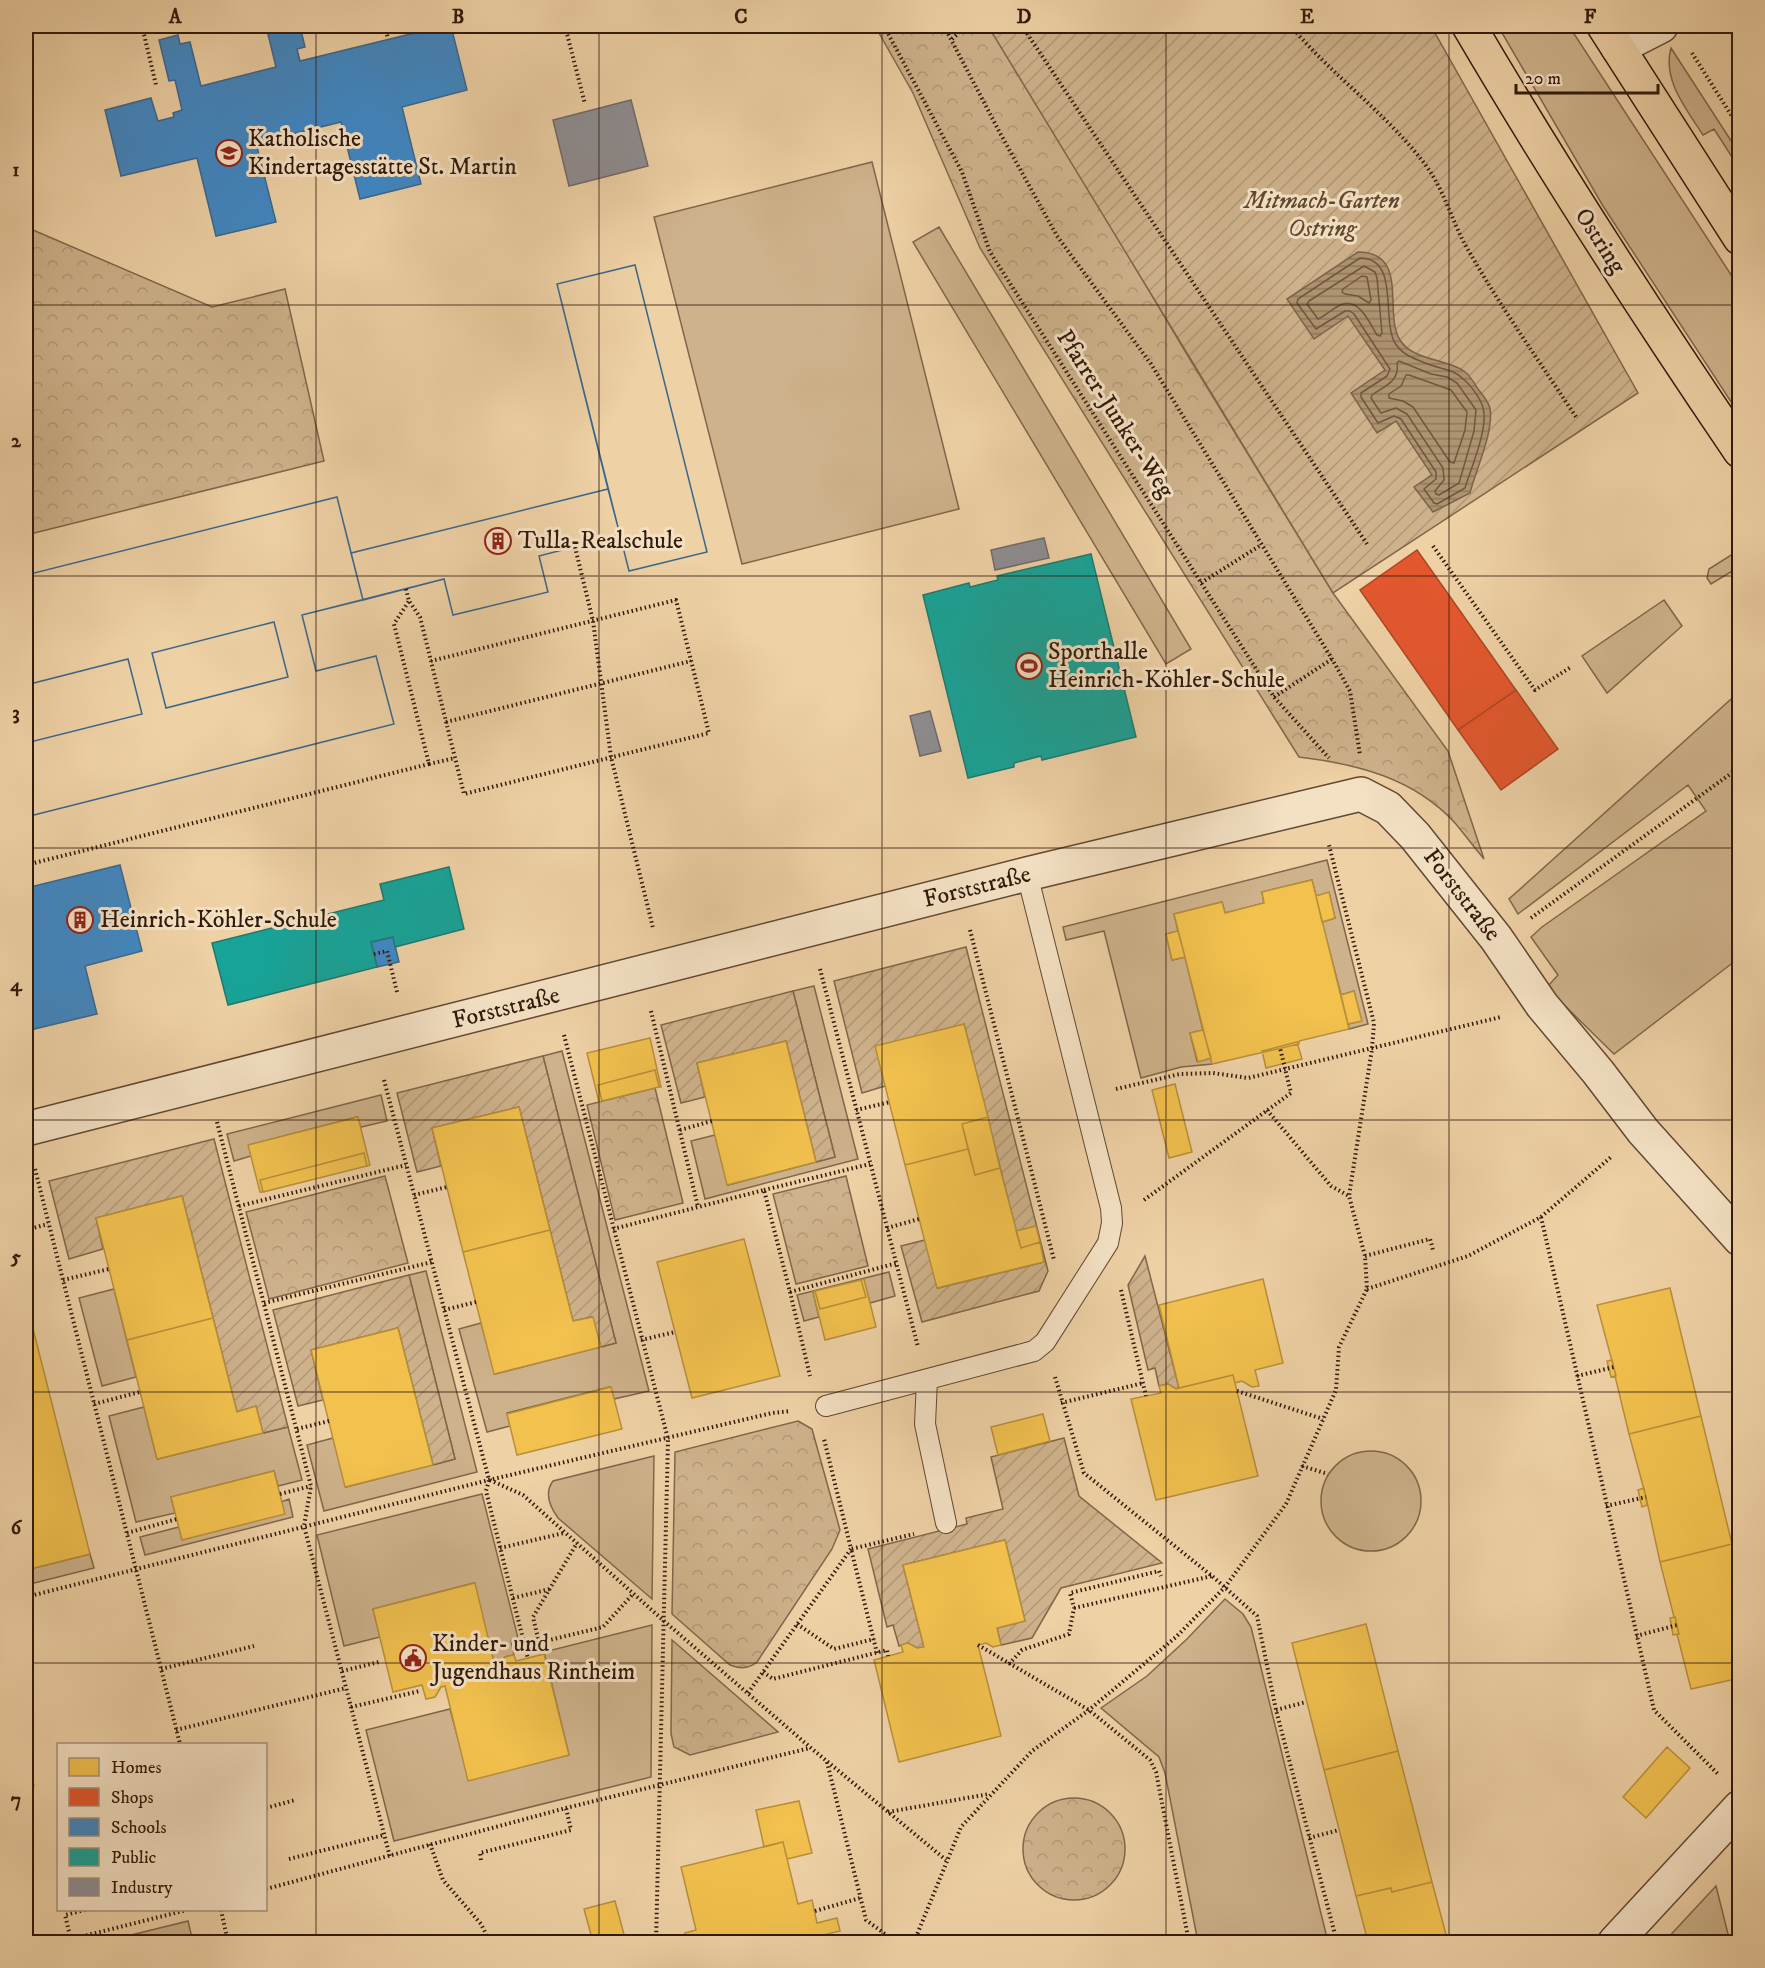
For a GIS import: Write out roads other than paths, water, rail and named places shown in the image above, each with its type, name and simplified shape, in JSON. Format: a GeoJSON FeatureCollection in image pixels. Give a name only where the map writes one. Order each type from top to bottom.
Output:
{"type":"FeatureCollection","features":[{"type":"Feature","properties":{"kind":"main road","name":"Ostring"},"geometry":{"type":"LineString","coordinates":[[1469,26],[1591,227],[1740,451]]}},
{"type":"Feature","properties":{"kind":"main road"},"geometry":{"type":"LineString","coordinates":[[1611,37],[1740,238]]}},
{"type":"Feature","properties":{"kind":"street"},"geometry":{"type":"LineString","coordinates":[[1611,37],[1661,26]]}},
{"type":"Feature","properties":{"kind":"street","name":"Forststraße"},"geometry":{"type":"LineString","coordinates":[[26,1129],[1027,874],[1361,794],[1388,808],[1415,836],[1496,938],[1542,1005],[1643,1131],[1740,1239]]}},
{"type":"Feature","properties":{"kind":"street"},"geometry":{"type":"LineString","coordinates":[[1615,1942],[1740,1807]]}},
{"type":"Feature","properties":{"kind":"lane"},"geometry":{"type":"LineString","coordinates":[[821,1407],[1015,1358],[1034,1351],[1045,1342],[1108,1242],[1112,1223],[1111,1208],[1027,874]]}},
{"type":"Feature","properties":{"kind":"lane"},"geometry":{"type":"LineString","coordinates":[[927,1380],[925,1424],[946,1522]]}},
{"type":"Feature","properties":{"kind":"water"},"geometry":{"type":"Polygon","coordinates":[[[1358,252],[1374,255],[1384,262],[1390,273],[1395,328],[1400,340],[1406,347],[1421,356],[1464,371],[1490,408],[1491,418],[1487,439],[1470,493],[1433,512],[1414,487],[1432,475],[1396,421],[1377,433],[1351,393],[1385,370],[1348,316],[1314,339],[1287,299],[1358,252]]]}},
{"type":"Feature","properties":{"kind":"place","name":"Katholische Kindertagesstätte St. Martin"},"geometry":{"type":"Point","coordinates":[229,153]}},
{"type":"Feature","properties":{"kind":"place","name":"Tulla-Realschule"},"geometry":{"type":"Point","coordinates":[498,541]}},
{"type":"Feature","properties":{"kind":"place","name":"Sporthalle Heinrich-Köhler-Schule"},"geometry":{"type":"Point","coordinates":[1029,666]}},
{"type":"Feature","properties":{"kind":"place","name":"Heinrich-Köhler-Schule"},"geometry":{"type":"Point","coordinates":[80,920]}},
{"type":"Feature","properties":{"kind":"place","name":"Kinder- und Jugendhaus Rintheim"},"geometry":{"type":"Point","coordinates":[413,1658]}},
{"type":"Feature","properties":{"kind":"park label","name":"Mitmach-Garten Ostring"},"geometry":{"type":"Point","coordinates":[1322,215]}}]}
